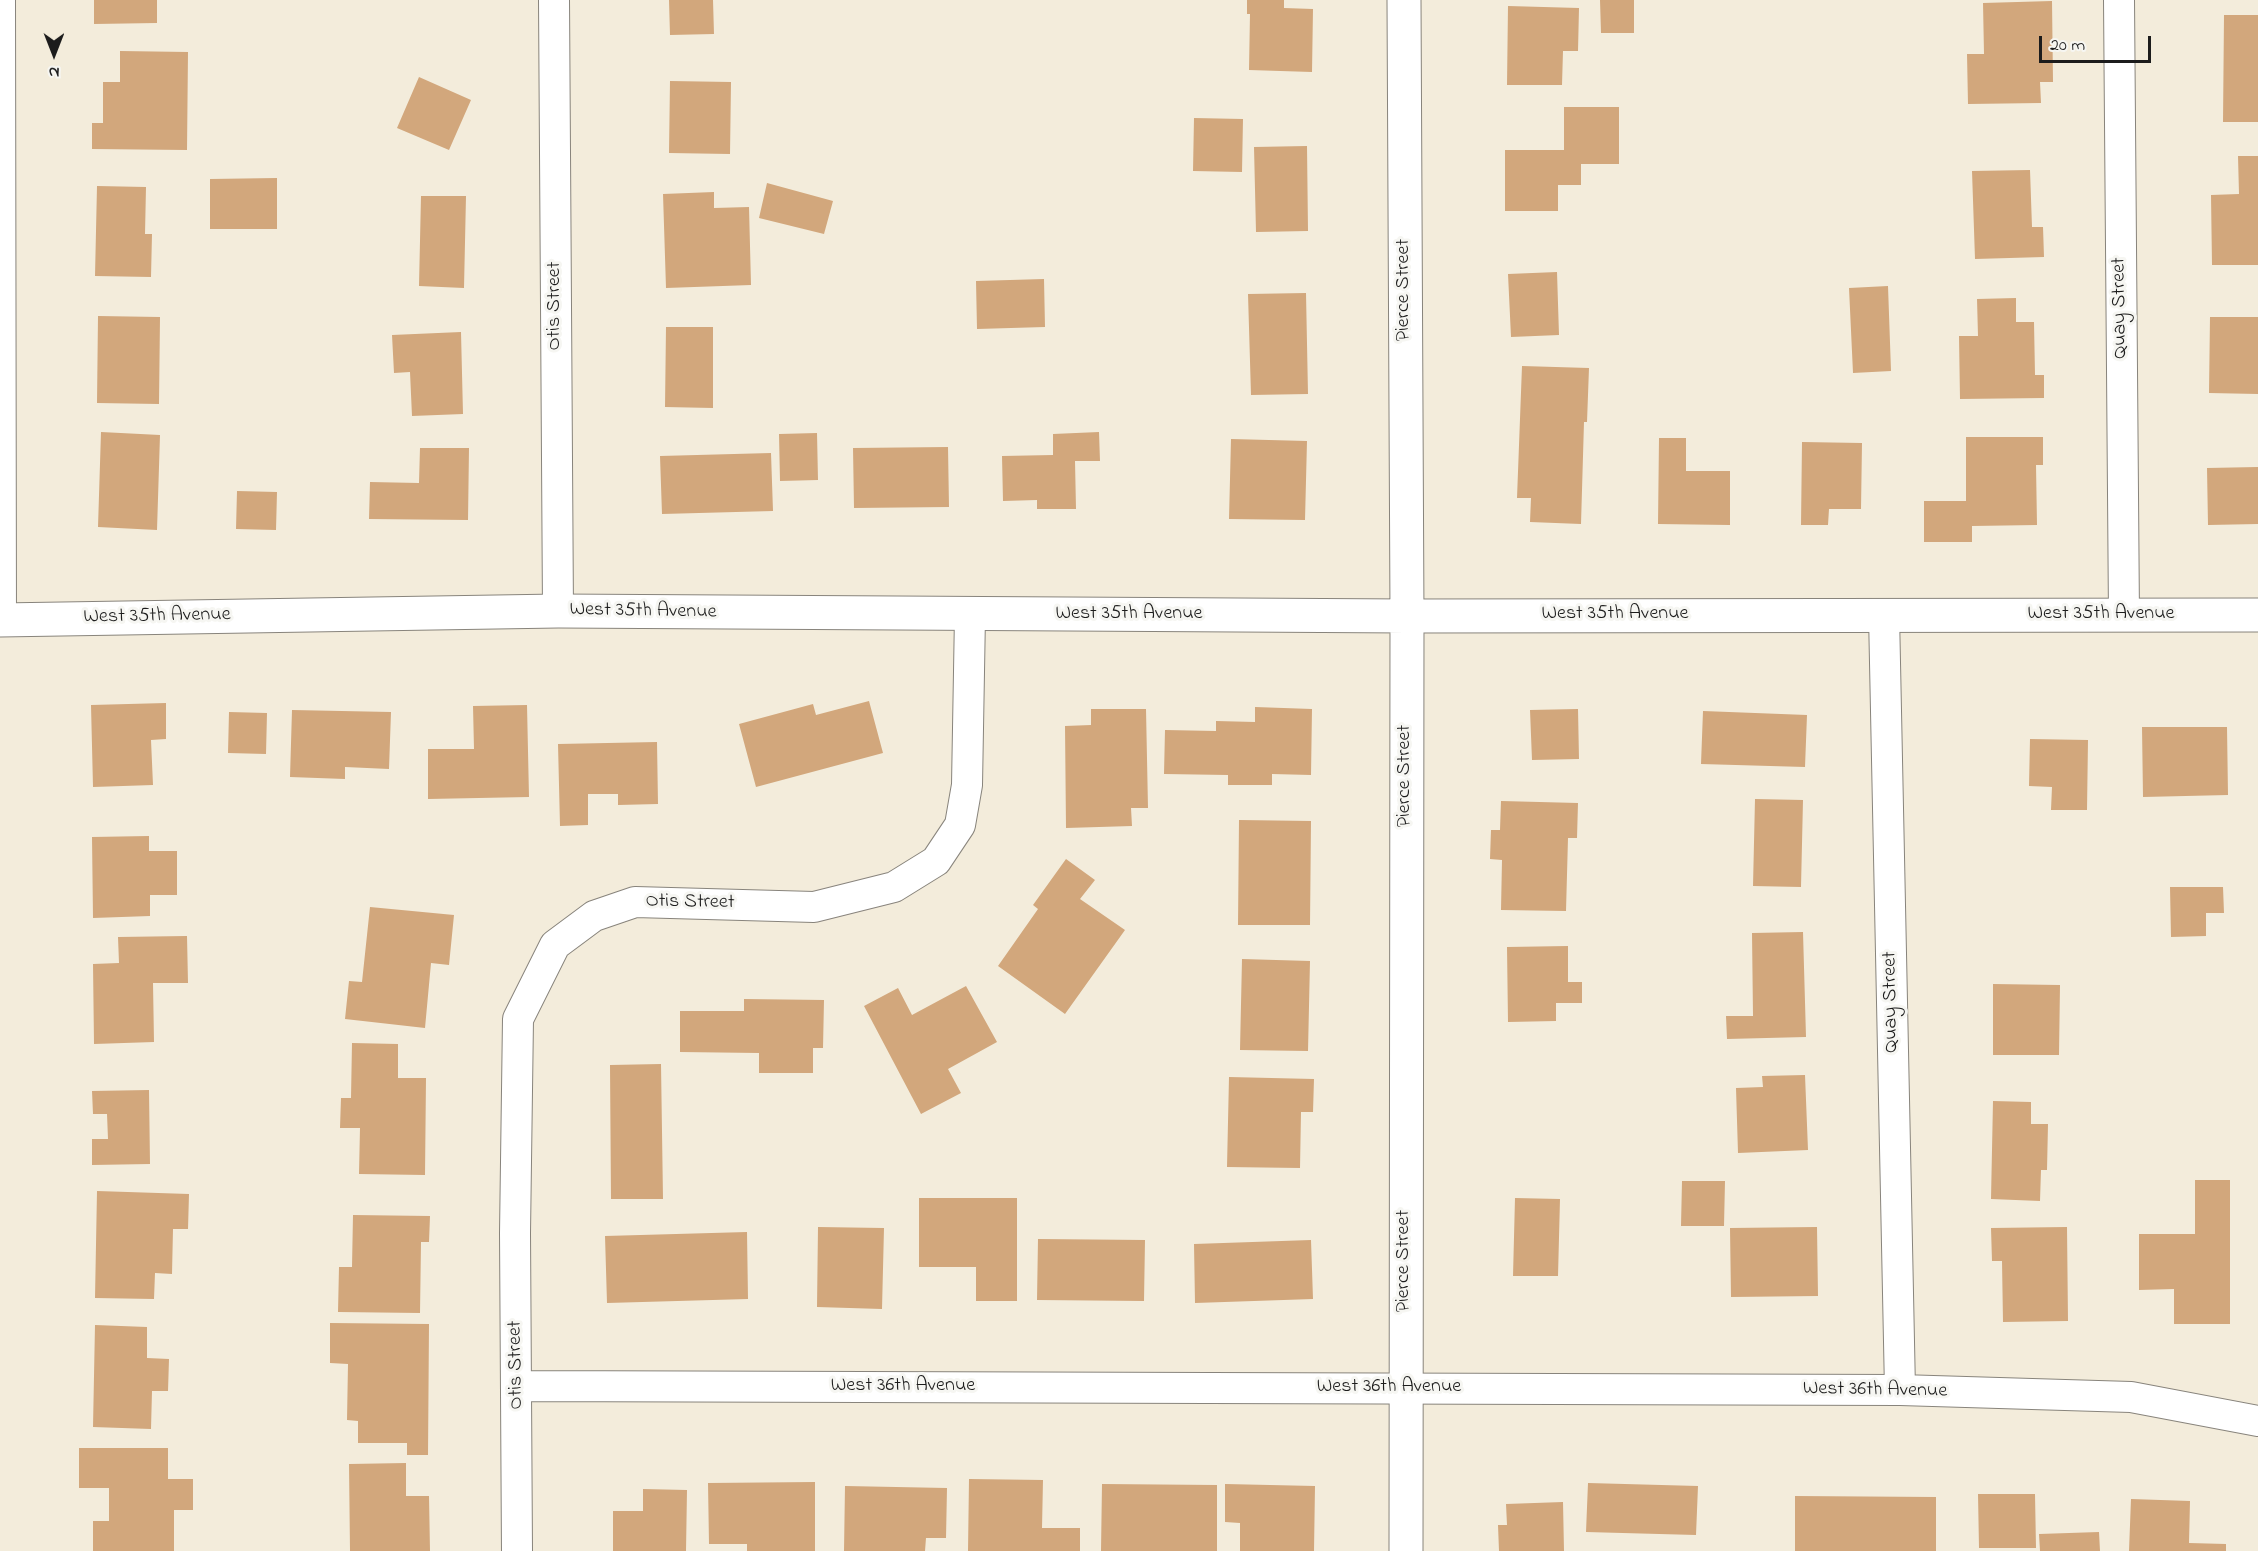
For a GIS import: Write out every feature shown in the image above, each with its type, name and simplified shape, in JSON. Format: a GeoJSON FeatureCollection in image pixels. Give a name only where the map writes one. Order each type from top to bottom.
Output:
{"type":"FeatureCollection","features":[{"type":"Feature","properties":{"kind":"street"},"geometry":{"type":"LineString","coordinates":[[0,0],[1,620]]}},
{"type":"Feature","properties":{"kind":"street","name":"Otis Street"},"geometry":{"type":"LineString","coordinates":[[554,0],[558,611]]}},
{"type":"Feature","properties":{"kind":"street","name":"Pierce Street"},"geometry":{"type":"LineString","coordinates":[[1404,0],[1407,616],[1404,1388],[1406,1551]]}},
{"type":"Feature","properties":{"kind":"street","name":"Quay Street"},"geometry":{"type":"LineString","coordinates":[[2119,0],[2124,616]]}},
{"type":"Feature","properties":{"kind":"street","name":"West 35th Avenue"},"geometry":{"type":"LineString","coordinates":[[1,620],[558,611],[970,615],[2258,615]]}},
{"type":"Feature","properties":{"kind":"street","name":"Quay Street"},"geometry":{"type":"LineString","coordinates":[[1884,614],[1900,1390]]}},
{"type":"Feature","properties":{"kind":"street","name":"Otis Street"},"geometry":{"type":"LineString","coordinates":[[517,1551],[518,1386],[515,1233],[518,1019],[555,945],[594,916],[635,902],[814,906],[894,887],[936,861],[960,825],[967,785],[970,615]]}},
{"type":"Feature","properties":{"kind":"street","name":"West 36th Avenue"},"geometry":{"type":"LineString","coordinates":[[518,1386],[1900,1390],[2131,1397],[2258,1421]]}},
{"type":"Feature","properties":{"kind":"building"},"geometry":{"type":"Polygon","coordinates":[[[94,0],[157,0],[157,23],[94,24],[94,0]]]}},
{"type":"Feature","properties":{"kind":"building"},"geometry":{"type":"Polygon","coordinates":[[[669,0],[713,0],[714,34],[670,35],[669,0]]]}},
{"type":"Feature","properties":{"kind":"building"},"geometry":{"type":"Polygon","coordinates":[[[1247,0],[1284,0],[1284,8],[1313,9],[1312,72],[1249,70],[1250,14],[1247,14],[1247,0]]]}},
{"type":"Feature","properties":{"kind":"building"},"geometry":{"type":"Polygon","coordinates":[[[1600,0],[1634,0],[1634,33],[1601,33],[1600,0]]]}},
{"type":"Feature","properties":{"kind":"building"},"geometry":{"type":"Polygon","coordinates":[[[2052,1],[2053,82],[2040,82],[2041,103],[1968,104],[1967,54],[1984,54],[1983,3],[2052,1]]]}},
{"type":"Feature","properties":{"kind":"building"},"geometry":{"type":"Polygon","coordinates":[[[1508,6],[1579,8],[1578,51],[1563,51],[1562,85],[1507,85],[1508,6]]]}},
{"type":"Feature","properties":{"kind":"building"},"geometry":{"type":"Polygon","coordinates":[[[2224,15],[2258,15],[2258,122],[2223,122],[2224,15]]]}},
{"type":"Feature","properties":{"kind":"building"},"geometry":{"type":"Polygon","coordinates":[[[120,51],[188,52],[187,150],[92,149],[92,123],[103,123],[103,82],[120,82],[120,51]]]}},
{"type":"Feature","properties":{"kind":"building"},"geometry":{"type":"Polygon","coordinates":[[[419,77],[471,100],[449,150],[397,128],[419,77]]]}},
{"type":"Feature","properties":{"kind":"building"},"geometry":{"type":"Polygon","coordinates":[[[670,81],[731,82],[730,154],[669,153],[670,81]]]}},
{"type":"Feature","properties":{"kind":"building"},"geometry":{"type":"Polygon","coordinates":[[[1564,107],[1619,107],[1619,164],[1581,164],[1581,185],[1558,185],[1558,211],[1505,211],[1505,150],[1564,150],[1564,107]]]}},
{"type":"Feature","properties":{"kind":"building"},"geometry":{"type":"Polygon","coordinates":[[[1194,118],[1243,119],[1242,172],[1193,171],[1194,118]]]}},
{"type":"Feature","properties":{"kind":"building"},"geometry":{"type":"Polygon","coordinates":[[[1307,146],[1308,231],[1256,232],[1254,147],[1307,146]]]}},
{"type":"Feature","properties":{"kind":"building"},"geometry":{"type":"Polygon","coordinates":[[[2238,156],[2258,156],[2258,265],[2212,265],[2211,195],[2239,194],[2238,156]]]}},
{"type":"Feature","properties":{"kind":"building"},"geometry":{"type":"Polygon","coordinates":[[[2030,170],[2032,227],[2043,227],[2044,257],[1975,259],[1972,171],[2030,170]]]}},
{"type":"Feature","properties":{"kind":"building"},"geometry":{"type":"Polygon","coordinates":[[[277,178],[277,229],[210,229],[210,179],[277,178]]]}},
{"type":"Feature","properties":{"kind":"building"},"geometry":{"type":"Polygon","coordinates":[[[767,183],[833,201],[824,234],[759,218],[767,183]]]}},
{"type":"Feature","properties":{"kind":"building"},"geometry":{"type":"Polygon","coordinates":[[[97,186],[146,187],[145,234],[152,234],[151,277],[95,276],[97,186]]]}},
{"type":"Feature","properties":{"kind":"building"},"geometry":{"type":"Polygon","coordinates":[[[714,192],[714,208],[749,207],[751,285],[666,288],[663,194],[714,192]]]}},
{"type":"Feature","properties":{"kind":"building"},"geometry":{"type":"Polygon","coordinates":[[[421,196],[466,196],[464,288],[419,286],[421,196]]]}},
{"type":"Feature","properties":{"kind":"building"},"geometry":{"type":"Polygon","coordinates":[[[1557,272],[1559,335],[1511,337],[1508,274],[1557,272]]]}},
{"type":"Feature","properties":{"kind":"building"},"geometry":{"type":"Polygon","coordinates":[[[1044,279],[1045,327],[977,329],[976,281],[1044,279]]]}},
{"type":"Feature","properties":{"kind":"building"},"geometry":{"type":"Polygon","coordinates":[[[1888,286],[1891,371],[1853,373],[1849,288],[1888,286]]]}},
{"type":"Feature","properties":{"kind":"building"},"geometry":{"type":"Polygon","coordinates":[[[1306,293],[1308,394],[1251,395],[1248,294],[1306,293]]]}},
{"type":"Feature","properties":{"kind":"building"},"geometry":{"type":"Polygon","coordinates":[[[2016,298],[2016,322],[2034,322],[2035,375],[2044,375],[2044,398],[1960,399],[1959,336],[1978,336],[1977,299],[2016,298]]]}},
{"type":"Feature","properties":{"kind":"building"},"geometry":{"type":"Polygon","coordinates":[[[98,316],[160,317],[159,404],[97,403],[98,316]]]}},
{"type":"Feature","properties":{"kind":"building"},"geometry":{"type":"Polygon","coordinates":[[[2210,317],[2258,317],[2258,394],[2209,393],[2210,317]]]}},
{"type":"Feature","properties":{"kind":"building"},"geometry":{"type":"Polygon","coordinates":[[[666,327],[713,327],[713,408],[665,407],[666,327]]]}},
{"type":"Feature","properties":{"kind":"building"},"geometry":{"type":"Polygon","coordinates":[[[461,332],[463,414],[412,416],[410,372],[394,373],[392,335],[461,332]]]}},
{"type":"Feature","properties":{"kind":"building"},"geometry":{"type":"Polygon","coordinates":[[[1522,366],[1589,368],[1587,422],[1584,422],[1581,524],[1530,522],[1531,498],[1517,498],[1522,366]]]}},
{"type":"Feature","properties":{"kind":"building"},"geometry":{"type":"Polygon","coordinates":[[[101,432],[160,435],[157,530],[98,527],[101,432]]]}},
{"type":"Feature","properties":{"kind":"building"},"geometry":{"type":"Polygon","coordinates":[[[1099,432],[1100,461],[1075,461],[1076,509],[1037,509],[1037,500],[1003,501],[1002,456],[1053,455],[1053,434],[1099,432]]]}},
{"type":"Feature","properties":{"kind":"building"},"geometry":{"type":"Polygon","coordinates":[[[817,433],[818,480],[780,481],[779,434],[817,433]]]}},
{"type":"Feature","properties":{"kind":"building"},"geometry":{"type":"Polygon","coordinates":[[[1966,437],[2043,437],[2043,465],[2036,465],[2037,525],[1972,526],[1972,542],[1924,542],[1924,501],[1966,501],[1966,437]]]}},
{"type":"Feature","properties":{"kind":"building"},"geometry":{"type":"Polygon","coordinates":[[[1659,438],[1686,438],[1686,471],[1730,471],[1730,525],[1658,524],[1659,438]]]}},
{"type":"Feature","properties":{"kind":"building"},"geometry":{"type":"Polygon","coordinates":[[[1231,439],[1307,441],[1305,520],[1229,519],[1231,439]]]}},
{"type":"Feature","properties":{"kind":"building"},"geometry":{"type":"Polygon","coordinates":[[[1802,442],[1862,443],[1861,509],[1829,509],[1828,525],[1801,525],[1802,442]]]}},
{"type":"Feature","properties":{"kind":"building"},"geometry":{"type":"Polygon","coordinates":[[[948,447],[949,507],[854,508],[853,448],[948,447]]]}},
{"type":"Feature","properties":{"kind":"building"},"geometry":{"type":"Polygon","coordinates":[[[420,448],[469,448],[468,520],[369,519],[370,482],[419,483],[420,448]]]}},
{"type":"Feature","properties":{"kind":"building"},"geometry":{"type":"Polygon","coordinates":[[[771,453],[773,511],[662,514],[660,456],[771,453]]]}},
{"type":"Feature","properties":{"kind":"building"},"geometry":{"type":"Polygon","coordinates":[[[2258,467],[2258,524],[2208,525],[2207,468],[2258,467]]]}},
{"type":"Feature","properties":{"kind":"building"},"geometry":{"type":"Polygon","coordinates":[[[237,491],[277,492],[276,530],[236,529],[237,491]]]}},
{"type":"Feature","properties":{"kind":"building"},"geometry":{"type":"Polygon","coordinates":[[[869,701],[883,753],[756,787],[739,724],[813,704],[816,715],[869,701]]]}},
{"type":"Feature","properties":{"kind":"building"},"geometry":{"type":"Polygon","coordinates":[[[166,703],[166,739],[151,740],[153,785],[93,787],[91,705],[166,703]]]}},
{"type":"Feature","properties":{"kind":"building"},"geometry":{"type":"Polygon","coordinates":[[[527,705],[529,797],[428,799],[428,749],[474,749],[473,706],[527,705]]]}},
{"type":"Feature","properties":{"kind":"building"},"geometry":{"type":"Polygon","coordinates":[[[1255,707],[1312,709],[1311,775],[1272,774],[1272,785],[1228,785],[1228,775],[1164,774],[1165,730],[1216,731],[1216,721],[1255,722],[1255,707]]]}},
{"type":"Feature","properties":{"kind":"building"},"geometry":{"type":"Polygon","coordinates":[[[1091,709],[1146,709],[1148,808],[1131,808],[1132,826],[1066,828],[1065,726],[1091,725],[1091,709]]]}},
{"type":"Feature","properties":{"kind":"building"},"geometry":{"type":"Polygon","coordinates":[[[1578,709],[1579,759],[1532,760],[1530,710],[1578,709]]]}},
{"type":"Feature","properties":{"kind":"building"},"geometry":{"type":"Polygon","coordinates":[[[292,710],[391,712],[389,769],[345,767],[345,779],[290,777],[292,710]]]}},
{"type":"Feature","properties":{"kind":"building"},"geometry":{"type":"Polygon","coordinates":[[[1703,711],[1807,715],[1805,767],[1701,764],[1703,711]]]}},
{"type":"Feature","properties":{"kind":"building"},"geometry":{"type":"Polygon","coordinates":[[[229,712],[267,713],[266,754],[228,753],[229,712]]]}},
{"type":"Feature","properties":{"kind":"building"},"geometry":{"type":"Polygon","coordinates":[[[2142,727],[2227,727],[2228,795],[2143,797],[2142,727]]]}},
{"type":"Feature","properties":{"kind":"building"},"geometry":{"type":"Polygon","coordinates":[[[2030,739],[2088,740],[2087,810],[2051,810],[2052,787],[2029,786],[2030,739]]]}},
{"type":"Feature","properties":{"kind":"building"},"geometry":{"type":"Polygon","coordinates":[[[657,742],[658,804],[618,805],[618,794],[588,794],[588,825],[560,826],[558,744],[657,742]]]}},
{"type":"Feature","properties":{"kind":"building"},"geometry":{"type":"Polygon","coordinates":[[[1755,799],[1803,800],[1801,887],[1753,886],[1755,799]]]}},
{"type":"Feature","properties":{"kind":"building"},"geometry":{"type":"Polygon","coordinates":[[[1501,801],[1578,803],[1577,838],[1568,838],[1566,911],[1501,910],[1502,860],[1490,859],[1491,830],[1500,830],[1501,801]]]}},
{"type":"Feature","properties":{"kind":"building"},"geometry":{"type":"Polygon","coordinates":[[[1239,820],[1311,821],[1310,925],[1238,925],[1239,820]]]}},
{"type":"Feature","properties":{"kind":"building"},"geometry":{"type":"Polygon","coordinates":[[[149,836],[149,851],[177,851],[177,895],[150,895],[150,916],[93,918],[92,837],[149,836]]]}},
{"type":"Feature","properties":{"kind":"building"},"geometry":{"type":"Polygon","coordinates":[[[1066,859],[1095,880],[1080,899],[1125,930],[1065,1014],[998,966],[1038,909],[1033,905],[1066,859]]]}},
{"type":"Feature","properties":{"kind":"building"},"geometry":{"type":"Polygon","coordinates":[[[2170,887],[2223,887],[2224,913],[2206,913],[2206,936],[2171,937],[2170,887]]]}},
{"type":"Feature","properties":{"kind":"building"},"geometry":{"type":"Polygon","coordinates":[[[370,907],[454,915],[449,965],[431,963],[425,1028],[345,1019],[349,981],[362,982],[370,907]]]}},
{"type":"Feature","properties":{"kind":"building"},"geometry":{"type":"Polygon","coordinates":[[[1803,932],[1806,1037],[1727,1039],[1726,1016],[1753,1016],[1752,933],[1803,932]]]}},
{"type":"Feature","properties":{"kind":"building"},"geometry":{"type":"Polygon","coordinates":[[[187,936],[188,983],[153,983],[154,1042],[94,1044],[93,964],[119,963],[118,937],[187,936]]]}},
{"type":"Feature","properties":{"kind":"building"},"geometry":{"type":"Polygon","coordinates":[[[1568,946],[1568,982],[1582,982],[1582,1003],[1556,1003],[1556,1021],[1508,1022],[1507,947],[1568,946]]]}},
{"type":"Feature","properties":{"kind":"building"},"geometry":{"type":"Polygon","coordinates":[[[1242,959],[1310,961],[1308,1051],[1240,1050],[1242,959]]]}},
{"type":"Feature","properties":{"kind":"building"},"geometry":{"type":"Polygon","coordinates":[[[1993,984],[2060,985],[2059,1055],[1993,1055],[1993,984]]]}},
{"type":"Feature","properties":{"kind":"building"},"geometry":{"type":"Polygon","coordinates":[[[966,986],[997,1042],[948,1069],[961,1093],[921,1114],[864,1006],[898,988],[912,1015],[966,986]]]}},
{"type":"Feature","properties":{"kind":"building"},"geometry":{"type":"Polygon","coordinates":[[[744,999],[824,1000],[823,1048],[813,1048],[813,1073],[759,1073],[759,1053],[680,1052],[680,1011],[744,1011],[744,999]]]}},
{"type":"Feature","properties":{"kind":"building"},"geometry":{"type":"Polygon","coordinates":[[[352,1043],[398,1044],[398,1078],[426,1078],[425,1175],[359,1174],[360,1128],[340,1128],[341,1098],[351,1098],[352,1043]]]}},
{"type":"Feature","properties":{"kind":"building"},"geometry":{"type":"Polygon","coordinates":[[[661,1064],[663,1199],[611,1199],[610,1065],[661,1064]]]}},
{"type":"Feature","properties":{"kind":"building"},"geometry":{"type":"Polygon","coordinates":[[[1805,1075],[1808,1150],[1738,1153],[1736,1088],[1763,1087],[1762,1076],[1805,1075]]]}},
{"type":"Feature","properties":{"kind":"building"},"geometry":{"type":"Polygon","coordinates":[[[1229,1077],[1314,1079],[1313,1112],[1301,1112],[1300,1168],[1227,1167],[1229,1077]]]}},
{"type":"Feature","properties":{"kind":"building"},"geometry":{"type":"Polygon","coordinates":[[[149,1090],[150,1164],[92,1165],[92,1139],[108,1139],[107,1114],[93,1114],[92,1091],[149,1090]]]}},
{"type":"Feature","properties":{"kind":"building"},"geometry":{"type":"Polygon","coordinates":[[[1993,1101],[2031,1102],[2031,1124],[2048,1124],[2047,1170],[2041,1170],[2040,1201],[1991,1199],[1993,1101]]]}},
{"type":"Feature","properties":{"kind":"building"},"geometry":{"type":"Polygon","coordinates":[[[2195,1180],[2230,1180],[2230,1324],[2174,1324],[2174,1289],[2139,1290],[2139,1234],[2195,1234],[2195,1180]]]}},
{"type":"Feature","properties":{"kind":"building"},"geometry":{"type":"Polygon","coordinates":[[[1682,1181],[1725,1181],[1724,1226],[1681,1226],[1682,1181]]]}},
{"type":"Feature","properties":{"kind":"building"},"geometry":{"type":"Polygon","coordinates":[[[97,1191],[189,1194],[188,1229],[173,1229],[172,1274],[155,1273],[154,1299],[95,1298],[97,1191]]]}},
{"type":"Feature","properties":{"kind":"building"},"geometry":{"type":"Polygon","coordinates":[[[919,1198],[1017,1198],[1017,1301],[976,1301],[976,1267],[919,1267],[919,1198]]]}},
{"type":"Feature","properties":{"kind":"building"},"geometry":{"type":"Polygon","coordinates":[[[1515,1198],[1560,1199],[1558,1276],[1513,1276],[1515,1198]]]}},
{"type":"Feature","properties":{"kind":"building"},"geometry":{"type":"Polygon","coordinates":[[[353,1215],[430,1216],[429,1242],[421,1242],[420,1313],[338,1312],[339,1267],[352,1267],[353,1215]]]}},
{"type":"Feature","properties":{"kind":"building"},"geometry":{"type":"Polygon","coordinates":[[[818,1227],[884,1228],[882,1309],[817,1307],[818,1227]]]}},
{"type":"Feature","properties":{"kind":"building"},"geometry":{"type":"Polygon","coordinates":[[[1817,1227],[1818,1296],[1731,1297],[1730,1228],[1817,1227]]]}},
{"type":"Feature","properties":{"kind":"building"},"geometry":{"type":"Polygon","coordinates":[[[2067,1227],[2068,1321],[2003,1322],[2002,1261],[1992,1261],[1991,1228],[2067,1227]]]}},
{"type":"Feature","properties":{"kind":"building"},"geometry":{"type":"Polygon","coordinates":[[[747,1232],[748,1299],[607,1303],[605,1236],[747,1232]]]}},
{"type":"Feature","properties":{"kind":"building"},"geometry":{"type":"Polygon","coordinates":[[[1038,1239],[1145,1240],[1144,1301],[1037,1300],[1038,1239]]]}},
{"type":"Feature","properties":{"kind":"building"},"geometry":{"type":"Polygon","coordinates":[[[1311,1240],[1313,1299],[1195,1303],[1194,1244],[1311,1240]]]}},
{"type":"Feature","properties":{"kind":"building"},"geometry":{"type":"Polygon","coordinates":[[[330,1323],[429,1324],[428,1455],[407,1455],[407,1443],[358,1443],[358,1421],[347,1420],[348,1364],[330,1363],[330,1323]]]}},
{"type":"Feature","properties":{"kind":"building"},"geometry":{"type":"Polygon","coordinates":[[[95,1325],[147,1327],[147,1358],[169,1359],[168,1391],[152,1391],[151,1429],[93,1427],[95,1325]]]}},
{"type":"Feature","properties":{"kind":"building"},"geometry":{"type":"Polygon","coordinates":[[[79,1448],[168,1448],[168,1479],[193,1479],[193,1510],[174,1510],[174,1551],[93,1551],[93,1521],[109,1521],[109,1488],[79,1488],[79,1448]]]}},
{"type":"Feature","properties":{"kind":"building"},"geometry":{"type":"Polygon","coordinates":[[[406,1463],[406,1496],[429,1496],[430,1551],[350,1551],[349,1464],[406,1463]]]}},
{"type":"Feature","properties":{"kind":"building"},"geometry":{"type":"Polygon","coordinates":[[[969,1479],[1043,1480],[1042,1528],[1080,1528],[1080,1551],[968,1551],[969,1479]]]}},
{"type":"Feature","properties":{"kind":"building"},"geometry":{"type":"Polygon","coordinates":[[[815,1482],[815,1551],[747,1551],[747,1544],[709,1544],[708,1483],[815,1482]]]}},
{"type":"Feature","properties":{"kind":"building"},"geometry":{"type":"Polygon","coordinates":[[[1588,1483],[1698,1486],[1696,1535],[1586,1532],[1588,1483]]]}},
{"type":"Feature","properties":{"kind":"building"},"geometry":{"type":"Polygon","coordinates":[[[1102,1484],[1217,1485],[1217,1551],[1101,1551],[1102,1484]]]}},
{"type":"Feature","properties":{"kind":"building"},"geometry":{"type":"Polygon","coordinates":[[[1225,1484],[1315,1486],[1314,1551],[1240,1551],[1240,1523],[1225,1522],[1225,1484]]]}},
{"type":"Feature","properties":{"kind":"building"},"geometry":{"type":"Polygon","coordinates":[[[845,1486],[947,1488],[946,1538],[926,1538],[925,1551],[844,1551],[845,1486]]]}},
{"type":"Feature","properties":{"kind":"building"},"geometry":{"type":"Polygon","coordinates":[[[643,1489],[687,1490],[686,1551],[613,1551],[613,1511],[643,1511],[643,1489]]]}},
{"type":"Feature","properties":{"kind":"building"},"geometry":{"type":"Polygon","coordinates":[[[1978,1494],[2035,1494],[2036,1548],[1979,1548],[1978,1494]]]}},
{"type":"Feature","properties":{"kind":"building"},"geometry":{"type":"Polygon","coordinates":[[[1795,1496],[1936,1497],[1936,1551],[1795,1551],[1795,1496]]]}},
{"type":"Feature","properties":{"kind":"building"},"geometry":{"type":"Polygon","coordinates":[[[2131,1499],[2190,1501],[2189,1543],[2226,1544],[2226,1551],[2129,1551],[2131,1499]]]}},
{"type":"Feature","properties":{"kind":"building"},"geometry":{"type":"Polygon","coordinates":[[[1563,1502],[1564,1551],[1499,1551],[1498,1525],[1507,1525],[1506,1504],[1563,1502]]]}},
{"type":"Feature","properties":{"kind":"building"},"geometry":{"type":"Polygon","coordinates":[[[2099,1532],[2100,1551],[2040,1551],[2039,1534],[2099,1532]]]}}]}
